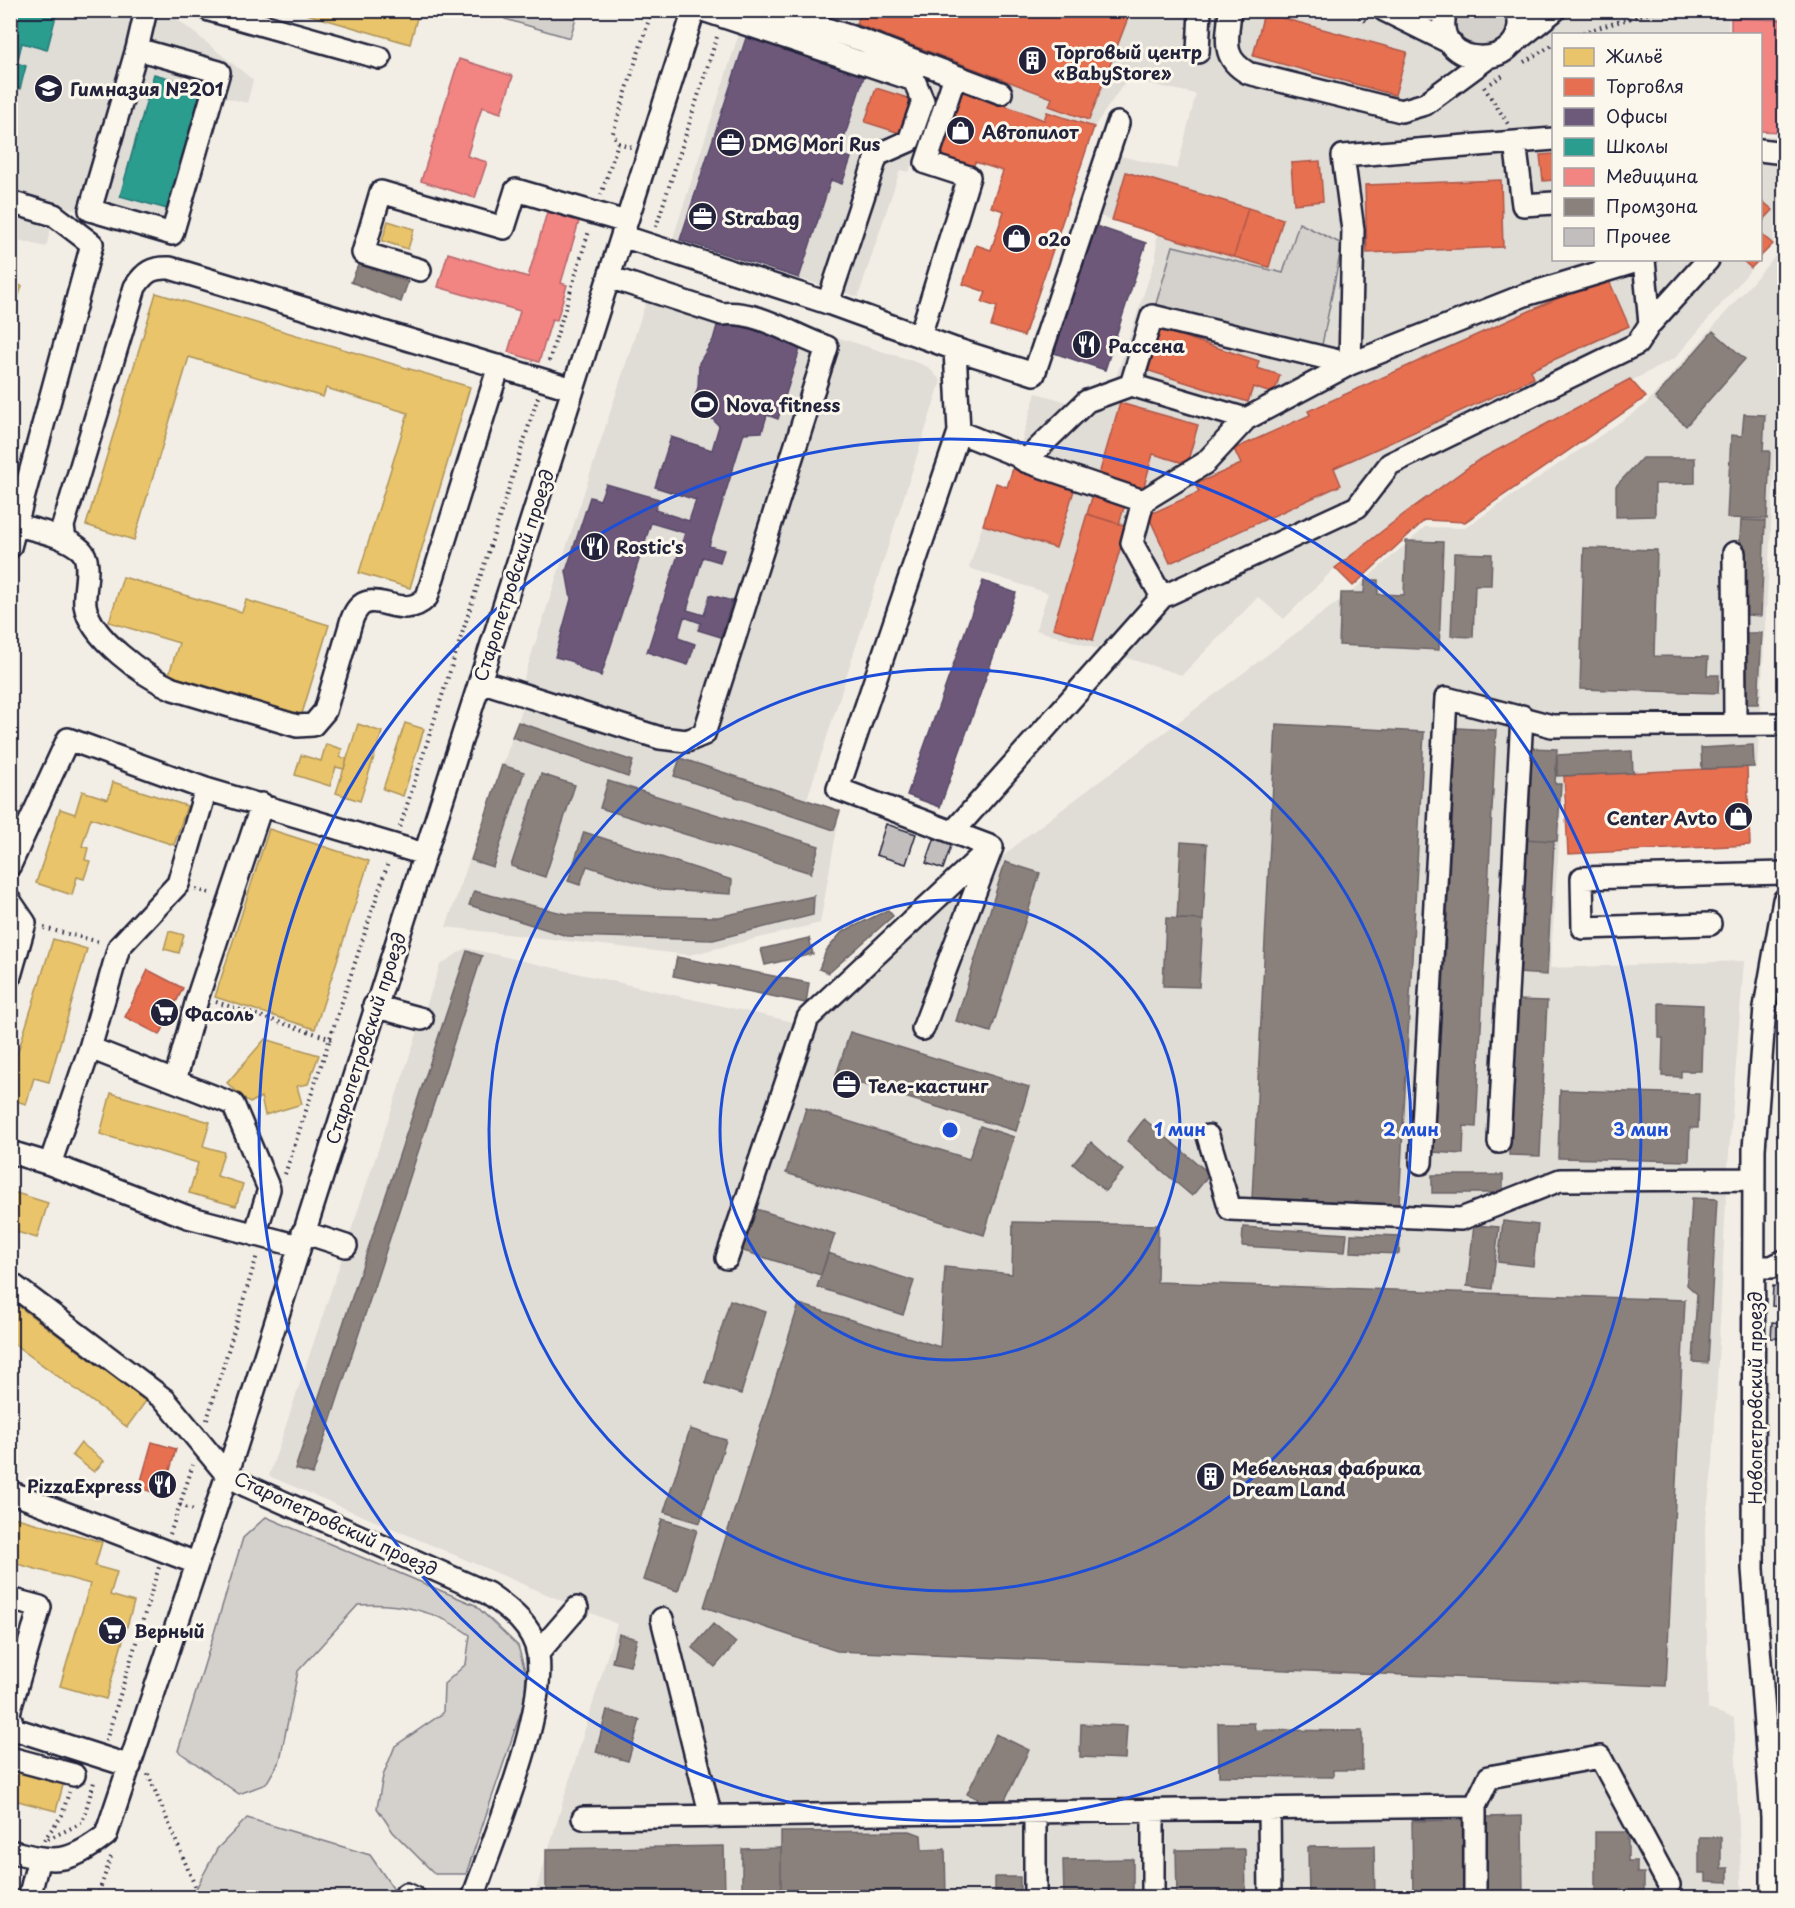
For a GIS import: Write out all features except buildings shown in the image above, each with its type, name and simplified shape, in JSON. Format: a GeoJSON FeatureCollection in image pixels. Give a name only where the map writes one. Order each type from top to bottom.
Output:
{"type":"FeatureCollection","features":[{"type":"Feature","properties":{"kind":"street"},"geometry":{"type":"LineString","coordinates":[[137,49],[219,72],[172,234],[90,210],[137,49],[146,10]]}},
{"type":"Feature","properties":{"kind":"street"},"geometry":{"type":"LineString","coordinates":[[210,10],[380,58]]}},
{"type":"Feature","properties":{"kind":"street","name":"Старопетровский проезд"},"geometry":{"type":"LineString","coordinates":[[473,1898],[525,1746],[539,1689],[538,1653],[526,1628],[511,1609],[487,1593],[227,1475],[374,1006],[694,10]]}},
{"type":"Feature","properties":{"kind":"street"},"geometry":{"type":"LineString","coordinates":[[703,10],[914,80],[923,101],[909,141],[877,155],[828,303]]}},
{"type":"Feature","properties":{"kind":"street"},"geometry":{"type":"LineString","coordinates":[[767,10],[808,17],[861,40],[1000,93]]}},
{"type":"Feature","properties":{"kind":"street"},"geometry":{"type":"LineString","coordinates":[[1198,52],[1200,10]]}},
{"type":"Feature","properties":{"kind":"street"},"geometry":{"type":"LineString","coordinates":[[1230,10],[1228,53],[1236,65],[1248,73],[1401,111],[1425,104],[1486,59],[1500,54],[1555,10]]}},
{"type":"Feature","properties":{"kind":"street"},"geometry":{"type":"LineString","coordinates":[[1384,11],[1401,14],[1434,10]]}},
{"type":"Feature","properties":{"kind":"street"},"geometry":{"type":"LineString","coordinates":[[1446,10],[1444,30],[1451,43]]}},
{"type":"Feature","properties":{"kind":"street"},"geometry":{"type":"LineString","coordinates":[[1510,46],[1517,32],[1517,10]]}},
{"type":"Feature","properties":{"kind":"street"},"geometry":{"type":"LineString","coordinates":[[1384,11],[1451,43],[1471,58],[1486,59]]}},
{"type":"Feature","properties":{"kind":"street"},"geometry":{"type":"LineString","coordinates":[[920,336],[969,177],[926,163],[955,76]]}},
{"type":"Feature","properties":{"kind":"street"},"geometry":{"type":"LineString","coordinates":[[420,270],[363,253],[381,192],[504,228],[516,190],[595,213],[650,245],[1034,374],[1118,123]]}},
{"type":"Feature","properties":{"kind":"street"},"geometry":{"type":"LineString","coordinates":[[1512,133],[1523,205],[1552,203]]}},
{"type":"Feature","properties":{"kind":"street"},"geometry":{"type":"LineString","coordinates":[[1350,364],[1353,230],[1343,156],[1512,133],[1552,139]]}},
{"type":"Feature","properties":{"kind":"street"},"geometry":{"type":"LineString","coordinates":[[1762,150],[1785,153]]}},
{"type":"Feature","properties":{"kind":"street"},"geometry":{"type":"LineString","coordinates":[[10,202],[54,215],[92,244],[10,547]]}},
{"type":"Feature","properties":{"kind":"street"},"geometry":{"type":"LineString","coordinates":[[1162,597],[1132,543],[1143,501],[1205,463],[1246,419],[1350,364],[1526,295],[1640,261]]}},
{"type":"Feature","properties":{"kind":"street"},"geometry":{"type":"LineString","coordinates":[[1643,261],[1650,324]]}},
{"type":"Feature","properties":{"kind":"street"},"geometry":{"type":"LineString","coordinates":[[953,832],[1162,597],[1357,507],[1390,464],[1637,344],[1650,324],[1707,261]]}},
{"type":"Feature","properties":{"kind":"street"},"geometry":{"type":"LineString","coordinates":[[66,539],[63,526],[135,287],[144,274],[157,267],[170,268],[573,388]]}},
{"type":"Feature","properties":{"kind":"street"},"geometry":{"type":"LineString","coordinates":[[480,681],[660,738],[687,741],[704,734],[827,347],[802,339],[789,329],[735,312],[722,314],[609,277]]}},
{"type":"Feature","properties":{"kind":"street"},"geometry":{"type":"LineString","coordinates":[[1131,385],[1152,316],[1350,364]]}},
{"type":"Feature","properties":{"kind":"street"},"geometry":{"type":"LineString","coordinates":[[955,349],[959,432],[838,789],[992,847]]}},
{"type":"Feature","properties":{"kind":"street"},"geometry":{"type":"LineString","coordinates":[[17,525],[66,539],[81,551],[86,558],[85,605],[91,623],[117,651],[173,689],[297,726],[313,725],[324,711],[352,620],[359,607],[376,601],[404,609],[416,606],[427,597],[499,366]]}},
{"type":"Feature","properties":{"kind":"street"},"geometry":{"type":"LineString","coordinates":[[1025,461],[1088,401],[1131,385],[1246,419]]}},
{"type":"Feature","properties":{"kind":"street"},"geometry":{"type":"LineString","coordinates":[[959,432],[1016,455],[1025,461],[1143,501]]}},
{"type":"Feature","properties":{"kind":"street"},"geometry":{"type":"LineString","coordinates":[[1734,553],[1735,724]]}},
{"type":"Feature","properties":{"kind":"street"},"geometry":{"type":"LineString","coordinates":[[1421,1163],[1446,698],[1522,716],[1552,726],[1785,724]]}},
{"type":"Feature","properties":{"kind":"street"},"geometry":{"type":"LineString","coordinates":[[1499,1142],[1522,716]]}},
{"type":"Feature","properties":{"kind":"street"},"geometry":{"type":"LineString","coordinates":[[10,865],[68,739],[206,789],[262,804],[355,823],[394,845],[424,854]]}},
{"type":"Feature","properties":{"kind":"street"},"geometry":{"type":"LineString","coordinates":[[50,1164],[90,1048],[119,947],[178,884],[206,789]]}},
{"type":"Feature","properties":{"kind":"street"},"geometry":{"type":"LineString","coordinates":[[175,1081],[198,996],[262,804]]}},
{"type":"Feature","properties":{"kind":"street"},"geometry":{"type":"LineString","coordinates":[[923,1029],[992,847]]}},
{"type":"Feature","properties":{"kind":"street"},"geometry":{"type":"LineString","coordinates":[[727,1258],[808,1018],[992,847]]}},
{"type":"Feature","properties":{"kind":"street"},"geometry":{"type":"LineString","coordinates":[[1710,924],[1583,928],[1582,878],[1785,873]]}},
{"type":"Feature","properties":{"kind":"street","name":"Новопетровский проезд"},"geometry":{"type":"LineString","coordinates":[[1772,1898],[1772,1817],[1753,1569],[1754,1179],[1765,1007],[1785,900]]}},
{"type":"Feature","properties":{"kind":"street"},"geometry":{"type":"LineString","coordinates":[[10,901],[26,923],[10,976]]}},
{"type":"Feature","properties":{"kind":"street"},"geometry":{"type":"LineString","coordinates":[[374,1006],[422,1019]]}},
{"type":"Feature","properties":{"kind":"street"},"geometry":{"type":"LineString","coordinates":[[90,1048],[233,1104],[269,1189],[259,1236]]}},
{"type":"Feature","properties":{"kind":"street"},"geometry":{"type":"LineString","coordinates":[[1208,1136],[1230,1209],[1461,1219],[1560,1180],[1754,1179]]}},
{"type":"Feature","properties":{"kind":"street"},"geometry":{"type":"LineString","coordinates":[[10,1152],[50,1164],[188,1217],[259,1236],[301,1239],[346,1246]]}},
{"type":"Feature","properties":{"kind":"street"},"geometry":{"type":"LineString","coordinates":[[1754,1267],[1772,1267],[1785,1261]]}},
{"type":"Feature","properties":{"kind":"street"},"geometry":{"type":"LineString","coordinates":[[10,1283],[165,1400],[227,1475],[196,1563],[137,1765],[106,1835],[83,1853],[54,1860],[41,1850],[10,1851]]}},
{"type":"Feature","properties":{"kind":"street"},"geometry":{"type":"LineString","coordinates":[[10,1492],[163,1553],[196,1563]]}},
{"type":"Feature","properties":{"kind":"street"},"geometry":{"type":"LineString","coordinates":[[10,1599],[40,1607],[10,1709]]}},
{"type":"Feature","properties":{"kind":"street"},"geometry":{"type":"LineString","coordinates":[[538,1653],[577,1608]]}},
{"type":"Feature","properties":{"kind":"street"},"geometry":{"type":"LineString","coordinates":[[662,1619],[711,1817]]}},
{"type":"Feature","properties":{"kind":"street"},"geometry":{"type":"LineString","coordinates":[[10,1717],[14,1729],[101,1757],[137,1765]]}},
{"type":"Feature","properties":{"kind":"street"},"geometry":{"type":"LineString","coordinates":[[1475,1898],[1474,1806],[1489,1777],[1600,1757],[1669,1885]]}},
{"type":"Feature","properties":{"kind":"street"},"geometry":{"type":"LineString","coordinates":[[10,1758],[74,1775]]}},
{"type":"Feature","properties":{"kind":"street"},"geometry":{"type":"LineString","coordinates":[[582,1818],[1269,1811],[1474,1806]]}},
{"type":"Feature","properties":{"kind":"street"},"geometry":{"type":"LineString","coordinates":[[1269,1811],[1270,1898]]}},
{"type":"Feature","properties":{"kind":"street"},"geometry":{"type":"LineString","coordinates":[[1153,1812],[1153,1898]]}},
{"type":"Feature","properties":{"kind":"street"},"geometry":{"type":"LineString","coordinates":[[1035,1813],[1035,1898]]}},
{"type":"Feature","properties":{"kind":"street"},"geometry":{"type":"LineString","coordinates":[[29,1898],[41,1850]]}},
{"type":"Feature","properties":{"kind":"path"},"geometry":{"type":"LineString","coordinates":[[281,1185],[332,1039],[618,143],[613,133],[652,10]]}},
{"type":"Feature","properties":{"kind":"path"},"geometry":{"type":"LineString","coordinates":[[1581,33],[1659,10]]}},
{"type":"Feature","properties":{"kind":"path"},"geometry":{"type":"LineString","coordinates":[[650,245],[723,17]]}},
{"type":"Feature","properties":{"kind":"path"},"geometry":{"type":"LineString","coordinates":[[1484,87],[1512,133]]}},
{"type":"Feature","properties":{"kind":"path"},"geometry":{"type":"LineString","coordinates":[[178,884],[230,900]]}},
{"type":"Feature","properties":{"kind":"path"},"geometry":{"type":"LineString","coordinates":[[26,923],[119,947]]}},
{"type":"Feature","properties":{"kind":"path"},"geometry":{"type":"LineString","coordinates":[[198,996],[332,1039]]}},
{"type":"Feature","properties":{"kind":"path"},"geometry":{"type":"LineString","coordinates":[[41,1850],[82,1823],[163,1553],[200,1443],[259,1236]]}},
{"type":"Feature","properties":{"kind":"path"},"geometry":{"type":"LineString","coordinates":[[137,1765],[200,1898]]}},
{"type":"Feature","properties":{"kind":"path"},"geometry":{"type":"LineString","coordinates":[[41,1850],[62,1815],[74,1775],[94,1781]]}},
{"type":"Feature","properties":{"kind":"path"},"geometry":{"type":"LineString","coordinates":[[33,1838],[41,1850]]}},
{"type":"Feature","properties":{"kind":"shaded area"},"geometry":{"type":"Polygon","coordinates":[[[508,10],[578,11],[570,38],[505,19],[508,10]]]}},
{"type":"Feature","properties":{"kind":"shaded area"},"geometry":{"type":"Polygon","coordinates":[[[852,10],[1729,10],[1728,33],[1552,33],[1552,261],[1758,261],[1675,358],[1477,461],[1335,568],[1284,619],[1258,597],[1182,675],[1036,630],[1048,593],[969,568],[996,483],[1008,486],[1036,393],[1075,404],[1112,389],[1156,257],[1157,234],[1096,215],[1116,155],[1177,169],[1196,94],[1127,79],[1094,127],[1047,112],[1044,120],[939,82],[909,172],[900,170],[858,297],[673,238],[746,12],[840,43],[852,10]]]}},
{"type":"Feature","properties":{"kind":"shaded area"},"geometry":{"type":"Polygon","coordinates":[[[10,11],[158,11],[172,15],[253,80],[247,103],[223,97],[181,245],[57,204],[46,247],[11,238],[10,11]]]}},
{"type":"Feature","properties":{"kind":"shaded area"},"geometry":{"type":"Polygon","coordinates":[[[1457,11],[1507,11],[1509,30],[1492,46],[1472,47],[1463,42],[1458,34],[1455,24],[1457,11]]]}},
{"type":"Feature","properties":{"kind":"shaded area"},"geometry":{"type":"Polygon","coordinates":[[[1762,136],[1781,136],[1773,244],[1762,256],[1762,136]]]}},
{"type":"Feature","properties":{"kind":"shaded area"},"geometry":{"type":"Polygon","coordinates":[[[1299,223],[1342,244],[1321,350],[1155,307],[1173,246],[1283,273],[1299,223]]]}},
{"type":"Feature","properties":{"kind":"shaded area"},"geometry":{"type":"Polygon","coordinates":[[[1784,246],[1784,301],[1757,768],[1564,776],[1550,968],[1744,961],[1727,1179],[1713,1462],[1705,1526],[1708,1709],[1734,1718],[1742,1897],[534,1897],[617,1624],[269,1476],[440,965],[466,948],[811,1026],[1023,839],[1356,588],[1425,527],[1465,528],[1645,405],[1784,246]]]}},
{"type":"Feature","properties":{"kind":"shaded area"},"geometry":{"type":"Polygon","coordinates":[[[653,280],[910,360],[928,367],[941,381],[807,799],[840,811],[820,923],[689,955],[446,927],[530,687],[522,684],[653,280]]]}},
{"type":"Feature","properties":{"kind":"shaded area"},"geometry":{"type":"Polygon","coordinates":[[[266,1517],[475,1605],[518,1646],[526,1674],[524,1703],[466,1874],[435,1874],[393,1832],[377,1808],[383,1776],[395,1746],[443,1713],[444,1684],[466,1664],[470,1635],[431,1614],[388,1605],[358,1605],[298,1671],[280,1760],[266,1784],[239,1794],[178,1751],[243,1538],[266,1517]]]}},
{"type":"Feature","properties":{"kind":"shaded area"},"geometry":{"type":"Polygon","coordinates":[[[247,1818],[370,1855],[399,1897],[191,1898],[217,1849],[247,1818]]]}},
{"type":"Feature","properties":{"kind":"place","name":"Торговый центр «BabyStore»"},"geometry":{"type":"Point","coordinates":[1033,61]}},
{"type":"Feature","properties":{"kind":"place","name":"Гимназия №201"},"geometry":{"type":"Point","coordinates":[49,88]}},
{"type":"Feature","properties":{"kind":"place","name":"Автопилот"},"geometry":{"type":"Point","coordinates":[961,131]}},
{"type":"Feature","properties":{"kind":"place","name":"DMG Mori Rus"},"geometry":{"type":"Point","coordinates":[730,143]}},
{"type":"Feature","properties":{"kind":"place","name":"Strabag"},"geometry":{"type":"Point","coordinates":[703,217]}},
{"type":"Feature","properties":{"kind":"place","name":"o2o"},"geometry":{"type":"Point","coordinates":[1017,238]}},
{"type":"Feature","properties":{"kind":"place","name":"Рассена"},"geometry":{"type":"Point","coordinates":[1087,345]}},
{"type":"Feature","properties":{"kind":"place","name":"Nova fitness"},"geometry":{"type":"Point","coordinates":[705,404]}},
{"type":"Feature","properties":{"kind":"place","name":"Rostic's"},"geometry":{"type":"Point","coordinates":[595,546]}},
{"type":"Feature","properties":{"kind":"place","name":"Center Avto"},"geometry":{"type":"Point","coordinates":[1738,817]}},
{"type":"Feature","properties":{"kind":"place","name":"Фасоль"},"geometry":{"type":"Point","coordinates":[164,1013]}},
{"type":"Feature","properties":{"kind":"place","name":"Теле-кастинг"},"geometry":{"type":"Point","coordinates":[847,1085]}},
{"type":"Feature","properties":{"kind":"place","name":"Мебельная фабрика Dream Land"},"geometry":{"type":"Point","coordinates":[1211,1477]}},
{"type":"Feature","properties":{"kind":"place","name":"PizzaExpress"},"geometry":{"type":"Point","coordinates":[163,1485]}},
{"type":"Feature","properties":{"kind":"place","name":"Верный"},"geometry":{"type":"Point","coordinates":[113,1630]}}]}
